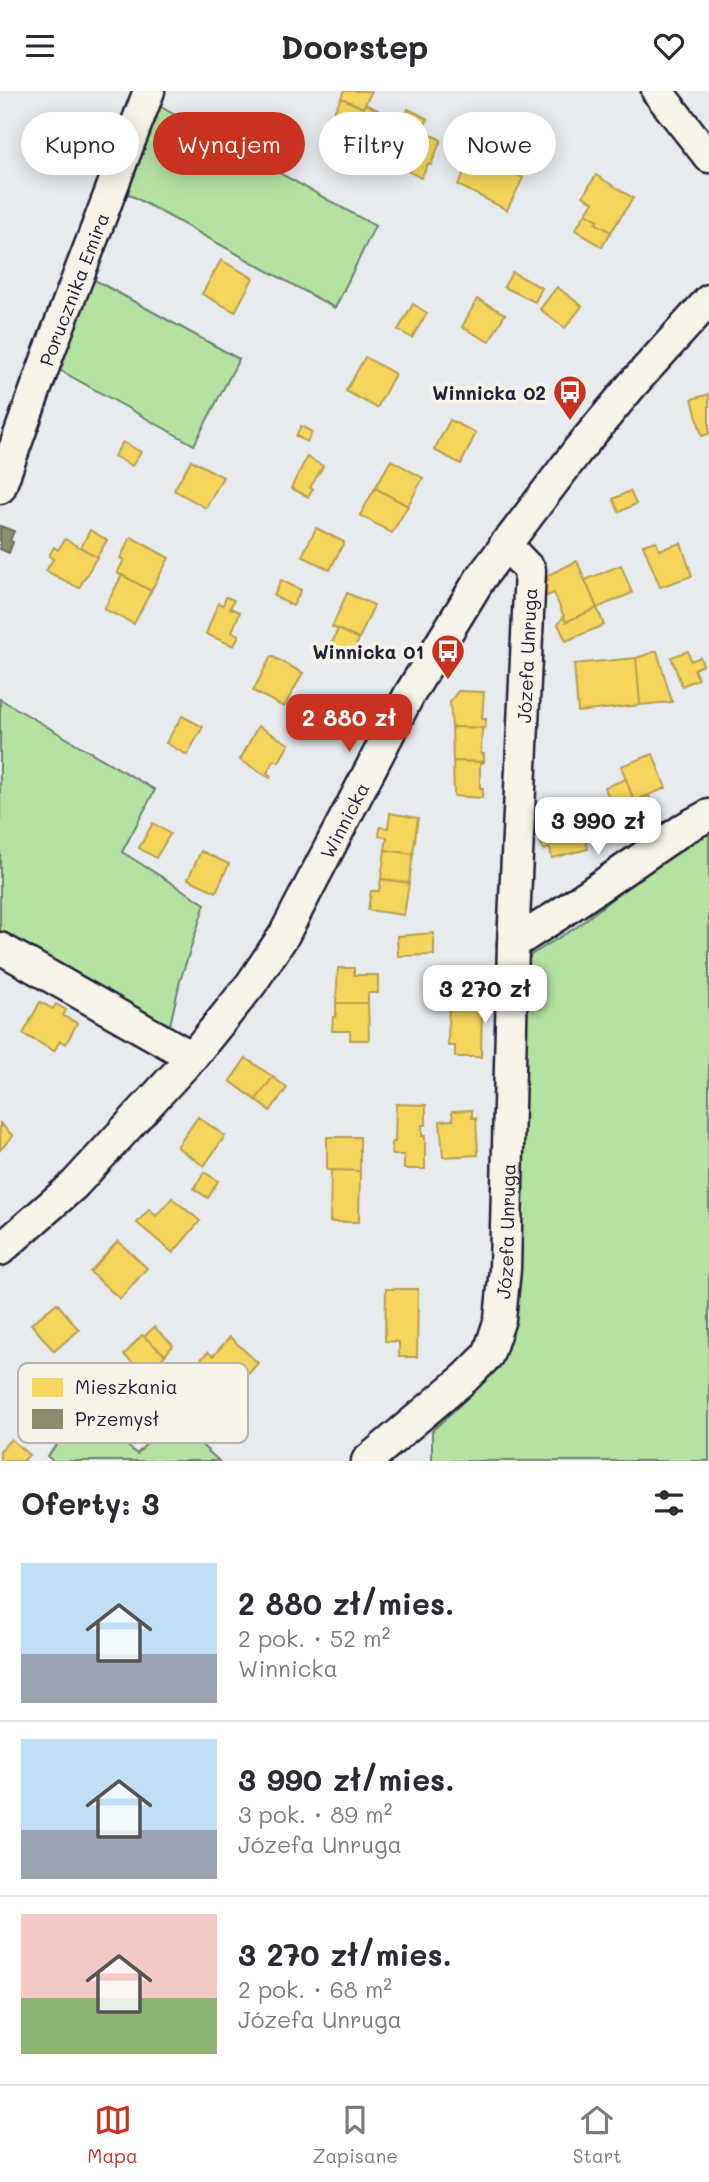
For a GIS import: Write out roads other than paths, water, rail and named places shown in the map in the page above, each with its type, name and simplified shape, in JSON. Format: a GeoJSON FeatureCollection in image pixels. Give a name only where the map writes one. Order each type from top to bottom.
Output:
{"type":"FeatureCollection","features":[{"type":"Feature","properties":{"kind":"street","name":"Porucznika Emira"},"geometry":{"type":"LineString","coordinates":[[0,488],[149,91]]}},
{"type":"Feature","properties":{"kind":"street"},"geometry":{"type":"LineString","coordinates":[[657,91],[709,157]]}},
{"type":"Feature","properties":{"kind":"street","name":"Winnicka"},"geometry":{"type":"LineString","coordinates":[[0,1250],[74,1185],[191,1057],[251,984],[284,935],[409,695],[444,636],[505,544],[561,470],[632,384],[709,300]]}},
{"type":"Feature","properties":{"kind":"street","name":"Józefa Unruga"},"geometry":{"type":"LineString","coordinates":[[367,1461],[465,1378],[488,1355],[500,1319],[505,1269],[513,944],[530,570],[505,544]]}},
{"type":"Feature","properties":{"kind":"street"},"geometry":{"type":"LineString","coordinates":[[513,944],[685,828],[709,815]]}},
{"type":"Feature","properties":{"kind":"street"},"geometry":{"type":"LineString","coordinates":[[0,948],[191,1057]]}},
{"type":"Feature","properties":{"kind":"place","name":"Winnicka 02"},"geometry":{"type":"Point","coordinates":[570,422]}},
{"type":"Feature","properties":{"kind":"place","name":"Winnicka 01"},"geometry":{"type":"Point","coordinates":[448,681]}}]}
